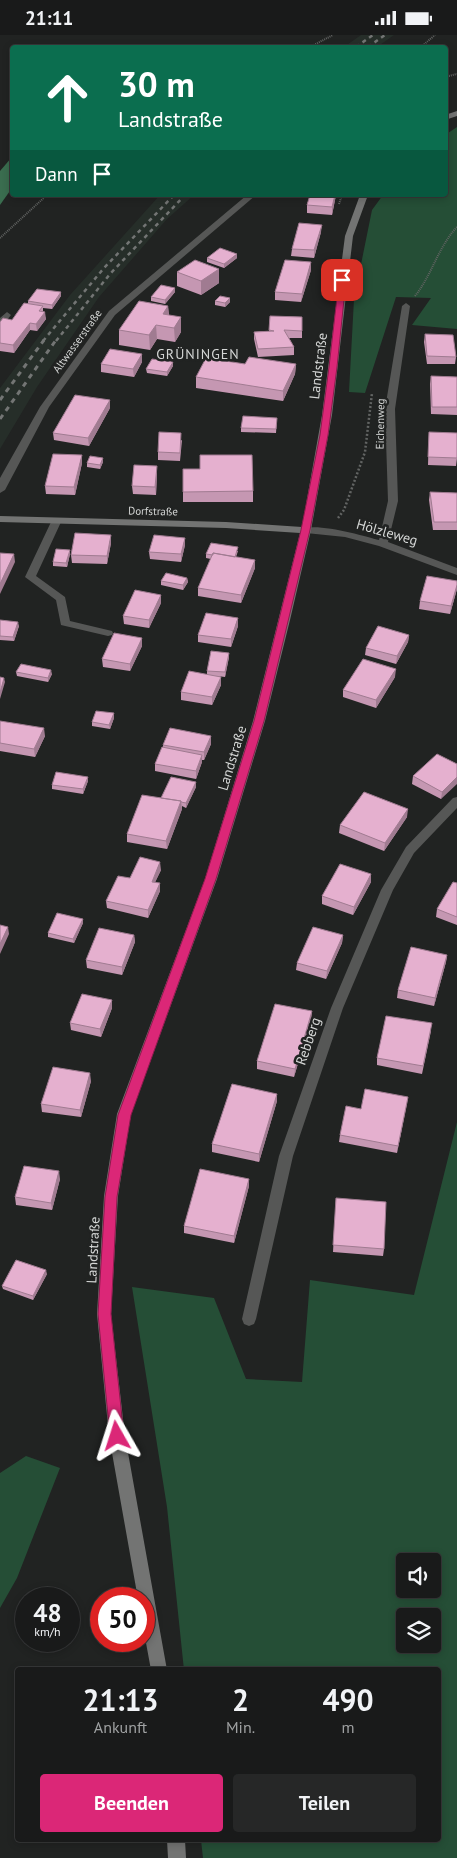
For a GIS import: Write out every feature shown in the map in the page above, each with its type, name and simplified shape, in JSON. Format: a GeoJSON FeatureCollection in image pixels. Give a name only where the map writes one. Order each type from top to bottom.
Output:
{"type":"FeatureCollection","features":[{"type":"Feature","properties":{"kind":"main road","name":"Landstraße"},"geometry":{"type":"LineString","coordinates":[[158,1667],[117,1436],[104,1314],[111,1197],[124,1115],[210,879],[259,721],[306,530],[327,415],[344,265],[349,236],[362,198]]}},
{"type":"Feature","properties":{"kind":"main road","name":"Dorfstraße"},"geometry":{"type":"LineString","coordinates":[[0,519],[56,522],[226,525],[306,530]]}},
{"type":"Feature","properties":{"kind":"main road"},"geometry":{"type":"LineString","coordinates":[[176,1842],[177,1858]]}},
{"type":"Feature","properties":{"kind":"street","name":"Altwasserstraße"},"geometry":{"type":"LineString","coordinates":[[0,490],[45,407],[112,313],[250,197]]}},
{"type":"Feature","properties":{"kind":"street","name":"Eichenweg"},"geometry":{"type":"LineString","coordinates":[[383,543],[392,501],[390,409],[406,306]]}},
{"type":"Feature","properties":{"kind":"street"},"geometry":{"type":"LineString","coordinates":[[0,323],[7,315]]}},
{"type":"Feature","properties":{"kind":"street"},"geometry":{"type":"LineString","coordinates":[[56,522],[30,577],[61,599],[65,623],[108,633]]}},
{"type":"Feature","properties":{"kind":"street","name":"Hölzleweg"},"geometry":{"type":"LineString","coordinates":[[306,530],[329,531],[383,543],[457,572]]}},
{"type":"Feature","properties":{"kind":"street","name":"Rebberg"},"geometry":{"type":"LineString","coordinates":[[249,1319],[286,1156],[337,1008],[387,890],[410,850],[457,801]]}},
{"type":"Feature","properties":{"kind":"path"},"geometry":{"type":"LineString","coordinates":[[314,45],[333,35]]}},
{"type":"Feature","properties":{"kind":"path"},"geometry":{"type":"LineString","coordinates":[[423,45],[435,35]]}},
{"type":"Feature","properties":{"kind":"path"},"geometry":{"type":"LineString","coordinates":[[0,238],[46,197]]}},
{"type":"Feature","properties":{"kind":"path"},"geometry":{"type":"LineString","coordinates":[[334,204],[339,204],[341,197]]}},
{"type":"Feature","properties":{"kind":"shaded area"},"geometry":{"type":"Polygon","coordinates":[[[361,35],[394,35],[380,45],[347,45],[361,35]]]}},
{"type":"Feature","properties":{"kind":"shaded area"},"geometry":{"type":"Polygon","coordinates":[[[457,127],[457,329],[412,325],[431,298],[396,297],[365,393],[349,392],[354,299],[372,210],[382,197],[448,197],[448,133],[457,127]]]}},
{"type":"Feature","properties":{"kind":"shaded area"},"geometry":{"type":"Polygon","coordinates":[[[10,159],[10,191],[0,205],[0,171],[10,159]]]}},
{"type":"Feature","properties":{"kind":"shaded area"},"geometry":{"type":"Polygon","coordinates":[[[158,197],[192,197],[167,219],[99,297],[37,387],[0,449],[0,388],[70,295],[158,197]]]}},
{"type":"Feature","properties":{"kind":"shaded area"},"geometry":{"type":"Polygon","coordinates":[[[457,1122],[457,1858],[203,1858],[201,1842],[441,1842],[441,1667],[184,1667],[167,1507],[132,1287],[214,1298],[246,1379],[302,1382],[310,1280],[414,1295],[457,1122]]]}},
{"type":"Feature","properties":{"kind":"shaded area"},"geometry":{"type":"Polygon","coordinates":[[[26,1456],[60,1468],[17,1578],[0,1608],[0,1473],[26,1456]]]}},
{"type":"Feature","properties":{"kind":"building"},"geometry":{"type":"Polygon","coordinates":[[[309,197],[334,197],[332,207],[307,205],[309,197]]]}},
{"type":"Feature","properties":{"kind":"building"},"geometry":{"type":"Polygon","coordinates":[[[299,223],[322,225],[314,250],[292,249],[299,223]]]}},
{"type":"Feature","properties":{"kind":"building"},"geometry":{"type":"Polygon","coordinates":[[[220,248],[237,254],[224,264],[207,258],[220,248]]]}},
{"type":"Feature","properties":{"kind":"building"},"geometry":{"type":"Polygon","coordinates":[[[195,260],[219,269],[201,281],[177,272],[195,260]]]}},
{"type":"Feature","properties":{"kind":"building"},"geometry":{"type":"Polygon","coordinates":[[[285,260],[311,262],[302,294],[275,292],[285,260]]]}},
{"type":"Feature","properties":{"kind":"building"},"geometry":{"type":"Polygon","coordinates":[[[161,285],[175,288],[165,300],[151,297],[161,285]]]}},
{"type":"Feature","properties":{"kind":"building"},"geometry":{"type":"Polygon","coordinates":[[[37,289],[61,292],[52,305],[28,301],[37,289]]]}},
{"type":"Feature","properties":{"kind":"building"},"geometry":{"type":"Polygon","coordinates":[[[220,296],[230,298],[225,303],[215,301],[220,296]]]}},
{"type":"Feature","properties":{"kind":"building"},"geometry":{"type":"Polygon","coordinates":[[[139,301],[168,306],[163,314],[181,317],[174,328],[156,325],[149,335],[119,330],[139,301]]]}},
{"type":"Feature","properties":{"kind":"building"},"geometry":{"type":"Polygon","coordinates":[[[24,303],[43,306],[39,311],[45,312],[36,324],[30,323],[13,345],[0,343],[0,322],[3,318],[12,320],[24,303]]]}},
{"type":"Feature","properties":{"kind":"building"},"geometry":{"type":"Polygon","coordinates":[[[270,316],[302,317],[302,331],[284,330],[294,347],[258,349],[254,332],[274,331],[269,330],[270,316]]]}},
{"type":"Feature","properties":{"kind":"building"},"geometry":{"type":"Polygon","coordinates":[[[425,334],[453,335],[456,357],[427,356],[425,334]]]}},
{"type":"Feature","properties":{"kind":"building"},"geometry":{"type":"Polygon","coordinates":[[[110,349],[142,354],[133,369],[101,364],[110,349]]]}},
{"type":"Feature","properties":{"kind":"building"},"geometry":{"type":"Polygon","coordinates":[[[249,357],[296,364],[283,391],[196,377],[206,358],[245,364],[249,357]]]}},
{"type":"Feature","properties":{"kind":"building"},"geometry":{"type":"Polygon","coordinates":[[[152,359],[173,362],[167,372],[146,369],[152,359]]]}},
{"type":"Feature","properties":{"kind":"building"},"geometry":{"type":"Polygon","coordinates":[[[431,376],[457,377],[457,407],[432,407],[431,376]]]}},
{"type":"Feature","properties":{"kind":"building"},"geometry":{"type":"Polygon","coordinates":[[[75,395],[110,400],[88,438],[53,433],[75,395]]]}},
{"type":"Feature","properties":{"kind":"building"},"geometry":{"type":"Polygon","coordinates":[[[243,416],[277,418],[276,429],[241,428],[243,416]]]}},
{"type":"Feature","properties":{"kind":"building"},"geometry":{"type":"Polygon","coordinates":[[[159,432],[181,433],[180,453],[158,452],[159,432]]]}},
{"type":"Feature","properties":{"kind":"building"},"geometry":{"type":"Polygon","coordinates":[[[429,432],[457,433],[457,458],[428,457],[429,432]]]}},
{"type":"Feature","properties":{"kind":"building"},"geometry":{"type":"Polygon","coordinates":[[[53,454],[82,455],[74,487],[45,486],[53,454]]]}},
{"type":"Feature","properties":{"kind":"building"},"geometry":{"type":"Polygon","coordinates":[[[200,455],[252,455],[253,491],[183,492],[183,469],[200,469],[200,455]]]}},
{"type":"Feature","properties":{"kind":"building"},"geometry":{"type":"Polygon","coordinates":[[[90,456],[103,458],[100,465],[87,463],[90,456]]]}},
{"type":"Feature","properties":{"kind":"building"},"geometry":{"type":"Polygon","coordinates":[[[134,465],[157,466],[155,487],[132,486],[134,465]]]}},
{"type":"Feature","properties":{"kind":"building"},"geometry":{"type":"Polygon","coordinates":[[[430,492],[457,493],[457,522],[434,522],[430,492]]]}},
{"type":"Feature","properties":{"kind":"building"},"geometry":{"type":"Polygon","coordinates":[[[75,533],[111,535],[107,556],[71,555],[75,533]]]}},
{"type":"Feature","properties":{"kind":"building"},"geometry":{"type":"Polygon","coordinates":[[[154,535],[185,538],[181,554],[149,552],[154,535]]]}},
{"type":"Feature","properties":{"kind":"building"},"geometry":{"type":"Polygon","coordinates":[[[211,543],[238,547],[235,557],[213,553],[213,555],[206,554],[211,543]]]}},
{"type":"Feature","properties":{"kind":"building"},"geometry":{"type":"Polygon","coordinates":[[[56,549],[70,550],[66,563],[53,562],[56,549]]]}},
{"type":"Feature","properties":{"kind":"building"},"geometry":{"type":"Polygon","coordinates":[[[0,553],[14,554],[0,584],[0,553]]]}},
{"type":"Feature","properties":{"kind":"building"},"geometry":{"type":"Polygon","coordinates":[[[213,553],[255,560],[241,595],[198,588],[213,553]]]}},
{"type":"Feature","properties":{"kind":"building"},"geometry":{"type":"Polygon","coordinates":[[[166,573],[187,578],[183,585],[161,581],[166,573]]]}},
{"type":"Feature","properties":{"kind":"building"},"geometry":{"type":"Polygon","coordinates":[[[427,576],[457,581],[451,606],[420,601],[427,576]]]}},
{"type":"Feature","properties":{"kind":"building"},"geometry":{"type":"Polygon","coordinates":[[[135,590],[161,595],[149,620],[123,616],[135,590]]]}},
{"type":"Feature","properties":{"kind":"building"},"geometry":{"type":"Polygon","coordinates":[[[206,613],[238,618],[231,639],[198,635],[206,613]]]}},
{"type":"Feature","properties":{"kind":"building"},"geometry":{"type":"Polygon","coordinates":[[[0,620],[18,622],[13,637],[0,636],[0,620]]]}},
{"type":"Feature","properties":{"kind":"building"},"geometry":{"type":"Polygon","coordinates":[[[378,626],[409,635],[397,656],[366,648],[378,626]]]}},
{"type":"Feature","properties":{"kind":"building"},"geometry":{"type":"Polygon","coordinates":[[[114,633],[142,638],[130,664],[102,659],[114,633]]]}},
{"type":"Feature","properties":{"kind":"building"},"geometry":{"type":"Polygon","coordinates":[[[211,651],[229,653],[225,672],[207,671],[211,651]]]}},
{"type":"Feature","properties":{"kind":"building"},"geometry":{"type":"Polygon","coordinates":[[[363,659],[396,669],[376,700],[343,690],[363,659]]]}},
{"type":"Feature","properties":{"kind":"building"},"geometry":{"type":"Polygon","coordinates":[[[21,664],[51,670],[48,678],[16,672],[21,664]]]}},
{"type":"Feature","properties":{"kind":"building"},"geometry":{"type":"Polygon","coordinates":[[[189,671],[221,677],[212,697],[181,692],[189,671]]]}},
{"type":"Feature","properties":{"kind":"building"},"geometry":{"type":"Polygon","coordinates":[[[0,677],[4,678],[0,693],[0,677]]]}},
{"type":"Feature","properties":{"kind":"building"},"geometry":{"type":"Polygon","coordinates":[[[96,711],[114,713],[109,725],[92,722],[96,711]]]}},
{"type":"Feature","properties":{"kind":"building"},"geometry":{"type":"Polygon","coordinates":[[[0,721],[44,728],[34,749],[0,743],[0,721]]]}},
{"type":"Feature","properties":{"kind":"building"},"geometry":{"type":"Polygon","coordinates":[[[170,728],[211,736],[204,752],[163,745],[170,728]]]}},
{"type":"Feature","properties":{"kind":"building"},"geometry":{"type":"Polygon","coordinates":[[[162,747],[202,755],[196,771],[155,764],[162,747]]]}},
{"type":"Feature","properties":{"kind":"building"},"geometry":{"type":"Polygon","coordinates":[[[437,754],[457,764],[457,777],[442,792],[413,776],[437,754]]]}},
{"type":"Feature","properties":{"kind":"building"},"geometry":{"type":"Polygon","coordinates":[[[56,772],[88,777],[83,789],[52,785],[56,772]]]}},
{"type":"Feature","properties":{"kind":"building"},"geometry":{"type":"Polygon","coordinates":[[[171,777],[196,782],[186,803],[161,798],[171,777]]]}},
{"type":"Feature","properties":{"kind":"building"},"geometry":{"type":"Polygon","coordinates":[[[364,792],[408,809],[385,843],[340,825],[364,792]]]}},
{"type":"Feature","properties":{"kind":"building"},"geometry":{"type":"Polygon","coordinates":[[[142,795],[181,801],[166,841],[127,834],[142,795]]]}},
{"type":"Feature","properties":{"kind":"building"},"geometry":{"type":"Polygon","coordinates":[[[140,857],[160,862],[152,882],[160,883],[148,910],[106,901],[118,876],[130,878],[140,857]]]}},
{"type":"Feature","properties":{"kind":"building"},"geometry":{"type":"Polygon","coordinates":[[[340,864],[371,874],[354,907],[322,896],[340,864]]]}},
{"type":"Feature","properties":{"kind":"building"},"geometry":{"type":"Polygon","coordinates":[[[453,882],[457,883],[457,917],[437,909],[453,882]]]}},
{"type":"Feature","properties":{"kind":"building"},"geometry":{"type":"Polygon","coordinates":[[[57,913],[83,919],[73,939],[48,933],[57,913]]]}},
{"type":"Feature","properties":{"kind":"building"},"geometry":{"type":"Polygon","coordinates":[[[0,925],[8,927],[0,944],[0,925]]]}},
{"type":"Feature","properties":{"kind":"building"},"geometry":{"type":"Polygon","coordinates":[[[313,927],[343,935],[327,971],[297,963],[313,927]]]}},
{"type":"Feature","properties":{"kind":"building"},"geometry":{"type":"Polygon","coordinates":[[[99,928],[134,935],[122,967],[86,960],[99,928]]]}},
{"type":"Feature","properties":{"kind":"building"},"geometry":{"type":"Polygon","coordinates":[[[411,947],[447,955],[435,998],[398,990],[411,947]]]}},
{"type":"Feature","properties":{"kind":"building"},"geometry":{"type":"Polygon","coordinates":[[[82,994],[112,1000],[100,1029],[70,1023],[82,994]]]}},
{"type":"Feature","properties":{"kind":"building"},"geometry":{"type":"Polygon","coordinates":[[[275,1004],[312,1011],[295,1069],[257,1061],[275,1004]]]}},
{"type":"Feature","properties":{"kind":"building"},"geometry":{"type":"Polygon","coordinates":[[[386,1016],[432,1023],[423,1066],[377,1058],[386,1016]]]}},
{"type":"Feature","properties":{"kind":"building"},"geometry":{"type":"Polygon","coordinates":[[[53,1067],[90,1073],[80,1110],[41,1104],[53,1067]]]}},
{"type":"Feature","properties":{"kind":"building"},"geometry":{"type":"Polygon","coordinates":[[[232,1084],[277,1094],[259,1154],[212,1144],[232,1084]]]}},
{"type":"Feature","properties":{"kind":"building"},"geometry":{"type":"Polygon","coordinates":[[[365,1089],[408,1097],[398,1146],[340,1135],[346,1106],[361,1109],[365,1089]]]}},
{"type":"Feature","properties":{"kind":"building"},"geometry":{"type":"Polygon","coordinates":[[[24,1166],[59,1171],[51,1203],[15,1197],[24,1166]]]}},
{"type":"Feature","properties":{"kind":"building"},"geometry":{"type":"Polygon","coordinates":[[[200,1169],[249,1179],[234,1236],[184,1226],[200,1169]]]}},
{"type":"Feature","properties":{"kind":"building"},"geometry":{"type":"Polygon","coordinates":[[[336,1198],[386,1202],[384,1249],[333,1245],[336,1198]]]}},
{"type":"Feature","properties":{"kind":"building"},"geometry":{"type":"Polygon","coordinates":[[[16,1260],[46,1270],[33,1296],[2,1286],[16,1260]]]}},
{"type":"Feature","properties":{"kind":"railway"},"geometry":{"type":"LineString","coordinates":[[359,45],[373,35]]}},
{"type":"Feature","properties":{"kind":"railway"},"geometry":{"type":"LineString","coordinates":[[371,45],[385,35]]}},
{"type":"Feature","properties":{"kind":"railway"},"geometry":{"type":"LineString","coordinates":[[43,341],[104,268],[172,197]]}},
{"type":"Feature","properties":{"kind":"railway"},"geometry":{"type":"LineString","coordinates":[[56,341],[110,274],[183,197]]}},
{"type":"Feature","properties":{"kind":"railway"},"geometry":{"type":"LineString","coordinates":[[0,400],[44,340]]}},
{"type":"Feature","properties":{"kind":"railway"},"geometry":{"type":"LineString","coordinates":[[0,419],[56,340]]}},
{"type":"Feature","properties":{"kind":"district","name":"GRÜNINGEN"},"geometry":{"type":"Point","coordinates":[198,354]}},
{"type":"Feature","properties":{"kind":"route"},"geometry":{"type":"LineString","coordinates":[[117,1436],[104,1314],[111,1197],[124,1115],[210,879],[259,721],[306,530],[324,435],[342,280]]}}]}
